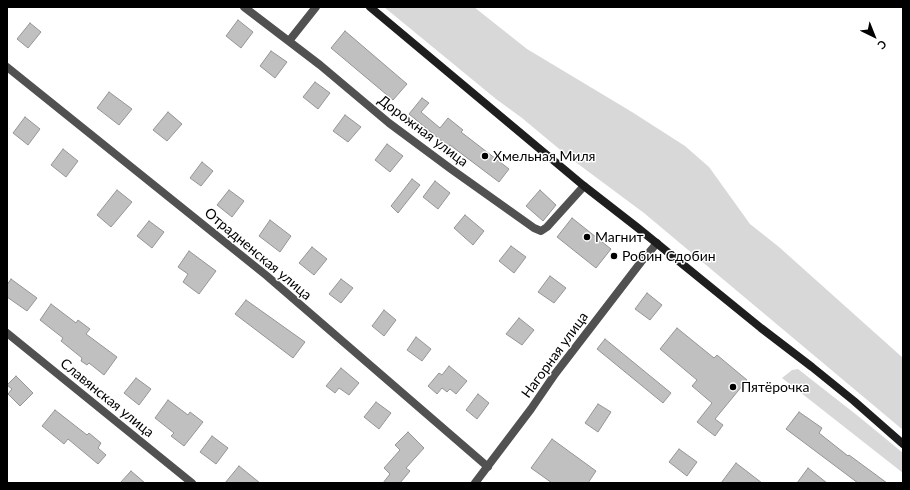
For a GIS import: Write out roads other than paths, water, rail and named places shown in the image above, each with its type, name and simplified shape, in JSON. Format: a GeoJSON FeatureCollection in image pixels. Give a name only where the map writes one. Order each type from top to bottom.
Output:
{"type":"FeatureCollection","features":[{"type":"Feature","properties":{"kind":"street","name":"Дорожная улица"},"geometry":{"type":"LineString","coordinates":[[244,7],[289,41],[389,123],[534,228],[540,231],[547,227],[584,186]]}},
{"type":"Feature","properties":{"kind":"street"},"geometry":{"type":"LineString","coordinates":[[289,41],[316,7]]}},
{"type":"Feature","properties":{"kind":"street"},"geometry":{"type":"LineString","coordinates":[[370,7],[584,186],[854,402],[903,444]]}},
{"type":"Feature","properties":{"kind":"street","name":"Отрадненская улица"},"geometry":{"type":"LineString","coordinates":[[7,66],[267,276],[488,467]]}},
{"type":"Feature","properties":{"kind":"street","name":"Нагорная улица"},"geometry":{"type":"LineString","coordinates":[[475,483],[531,409],[555,374],[657,243]]}},
{"type":"Feature","properties":{"kind":"street","name":"Славянская улица"},"geometry":{"type":"LineString","coordinates":[[7,333],[192,483]]}},
{"type":"Feature","properties":{"kind":"place","name":"Хмельная Миля"},"geometry":{"type":"Point","coordinates":[485,156]}},
{"type":"Feature","properties":{"kind":"place","name":"Магнит"},"geometry":{"type":"Point","coordinates":[587,237]}},
{"type":"Feature","properties":{"kind":"place","name":"Робин Сдобин"},"geometry":{"type":"Point","coordinates":[614,256]}},
{"type":"Feature","properties":{"kind":"place","name":"Пятёрочка"},"geometry":{"type":"Point","coordinates":[733,387]}}]}
